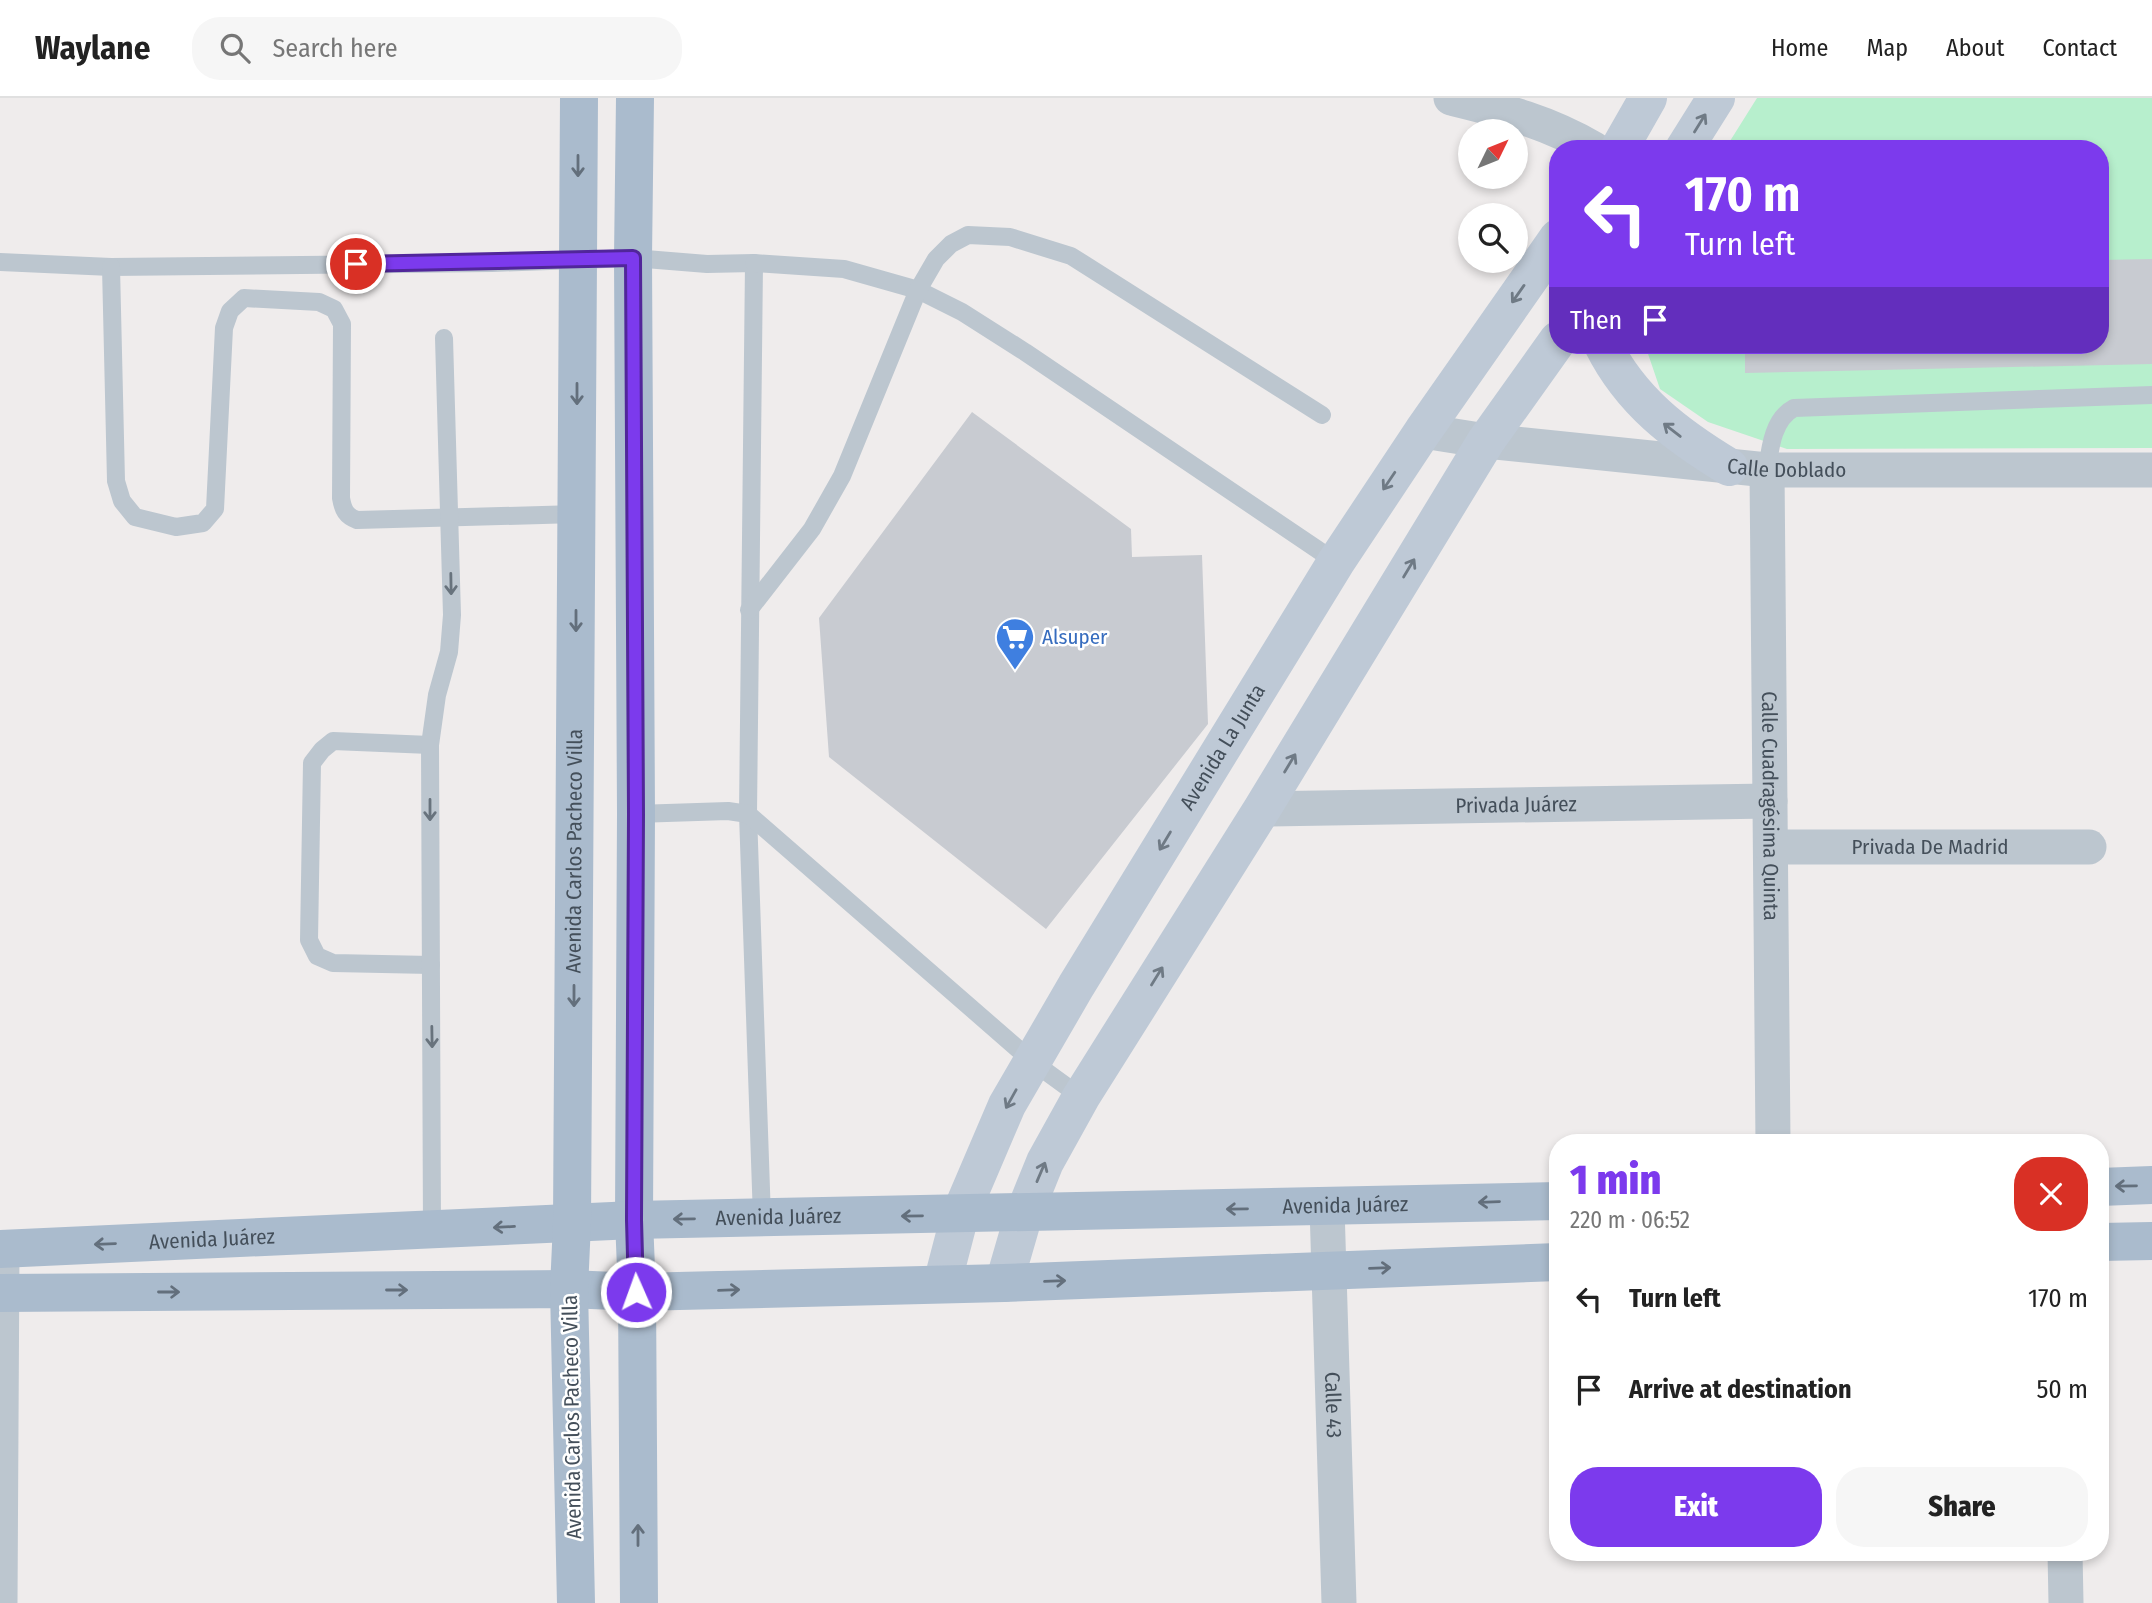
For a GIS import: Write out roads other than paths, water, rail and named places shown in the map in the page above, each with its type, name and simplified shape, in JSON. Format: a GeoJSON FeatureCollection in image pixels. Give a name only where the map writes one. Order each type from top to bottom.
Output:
{"type":"FeatureCollection","features":[{"type":"Feature","properties":{"kind":"main road","name":"Avenida Carlos Pacheco Villa"},"geometry":{"type":"LineString","coordinates":[[576,1603],[569,1289],[572,1223],[579,98]]}},
{"type":"Feature","properties":{"kind":"main road"},"geometry":{"type":"LineString","coordinates":[[635,98],[634,1220],[639,1603]]}},
{"type":"Feature","properties":{"kind":"main road"},"geometry":{"type":"LineString","coordinates":[[1624,140],[1648,98]]}},
{"type":"Feature","properties":{"kind":"main road"},"geometry":{"type":"LineString","coordinates":[[1690,140],[1716,98]]}},
{"type":"Feature","properties":{"kind":"main road","name":"Avenida La Junta"},"geometry":{"type":"LineString","coordinates":[[942,1284],[960,1215],[1007,1105],[1336,562],[1423,431],[1549,251]]}},
{"type":"Feature","properties":{"kind":"main road"},"geometry":{"type":"LineString","coordinates":[[1004,1283],[1024,1213],[1045,1162],[1081,1097],[1262,809],[1486,441],[1549,353]]}},
{"type":"Feature","properties":{"kind":"main road"},"geometry":{"type":"LineString","coordinates":[[1608,354],[1625,382],[1661,422],[1689,444],[1729,467]]}},
{"type":"Feature","properties":{"kind":"main road"},"geometry":{"type":"LineString","coordinates":[[2109,1186],[2152,1185]]}},
{"type":"Feature","properties":{"kind":"main road","name":"Avenida Juárez"},"geometry":{"type":"LineString","coordinates":[[1,1248],[634,1220],[1549,1200]]}},
{"type":"Feature","properties":{"kind":"main road"},"geometry":{"type":"LineString","coordinates":[[2109,1242],[2152,1241]]}},
{"type":"Feature","properties":{"kind":"main road"},"geometry":{"type":"LineString","coordinates":[[1,1293],[569,1289],[636,1292],[1004,1283],[1549,1262]]}},
{"type":"Feature","properties":{"kind":"street"},"geometry":{"type":"LineString","coordinates":[[1451,98],[1521,115],[1578,140]]}},
{"type":"Feature","properties":{"kind":"street","name":"Calle Doblado"},"geometry":{"type":"LineString","coordinates":[[1423,431],[1486,441],[1767,470],[2152,470]]}},
{"type":"Feature","properties":{"kind":"street","name":"Calle Cuadragésima Quinta"},"geometry":{"type":"LineString","coordinates":[[1767,470],[1773,1134]]}},
{"type":"Feature","properties":{"kind":"street","name":"Privada Juárez"},"geometry":{"type":"LineString","coordinates":[[1262,809],[1770,801]]}},
{"type":"Feature","properties":{"kind":"street","name":"Privada De Madrid"},"geometry":{"type":"LineString","coordinates":[[1771,847],[2090,847]]}},
{"type":"Feature","properties":{"kind":"street","name":"Calle 43"},"geometry":{"type":"LineString","coordinates":[[1327,1207],[1339,1603]]}},
{"type":"Feature","properties":{"kind":"street"},"geometry":{"type":"LineString","coordinates":[[0,1603],[1,1248]]}},
{"type":"Feature","properties":{"kind":"street"},"geometry":{"type":"LineString","coordinates":[[2065,1561],[2066,1603]]}},
{"type":"Feature","properties":{"kind":"lane"},"geometry":{"type":"LineString","coordinates":[[749,610],[812,529],[842,476],[918,290],[936,259],[951,244],[968,235],[1010,237],[1071,256],[1322,415]]}},
{"type":"Feature","properties":{"kind":"lane"},"geometry":{"type":"LineString","coordinates":[[0,262],[111,267],[633,258],[707,264],[754,263],[844,269],[918,290],[962,312],[1336,562]]}},
{"type":"Feature","properties":{"kind":"lane"},"geometry":{"type":"LineString","coordinates":[[754,263],[748,814],[762,1218]]}},
{"type":"Feature","properties":{"kind":"lane"},"geometry":{"type":"LineString","coordinates":[[111,267],[116,481],[122,500],[135,517],[176,527],[203,523],[215,509],[224,328],[230,311],[244,298],[319,302],[334,309],[342,324],[341,498],[346,514],[357,520],[577,514]]}},
{"type":"Feature","properties":{"kind":"lane"},"geometry":{"type":"LineString","coordinates":[[432,1230],[430,745],[437,695],[449,652],[452,615],[444,338]]}},
{"type":"Feature","properties":{"kind":"lane"},"geometry":{"type":"LineString","coordinates":[[1767,470],[1773,437],[1783,417],[1794,408],[2152,395]]}},
{"type":"Feature","properties":{"kind":"lane"},"geometry":{"type":"LineString","coordinates":[[430,745],[334,741],[322,750],[312,763],[309,940],[317,956],[333,963],[431,965]]}},
{"type":"Feature","properties":{"kind":"lane"},"geometry":{"type":"LineString","coordinates":[[636,814],[728,811],[748,814],[1033,1062],[1081,1097]]}},
{"type":"Feature","properties":{"kind":"place","name":"Alsuper"},"geometry":{"type":"Point","coordinates":[1015,671]}}]}
